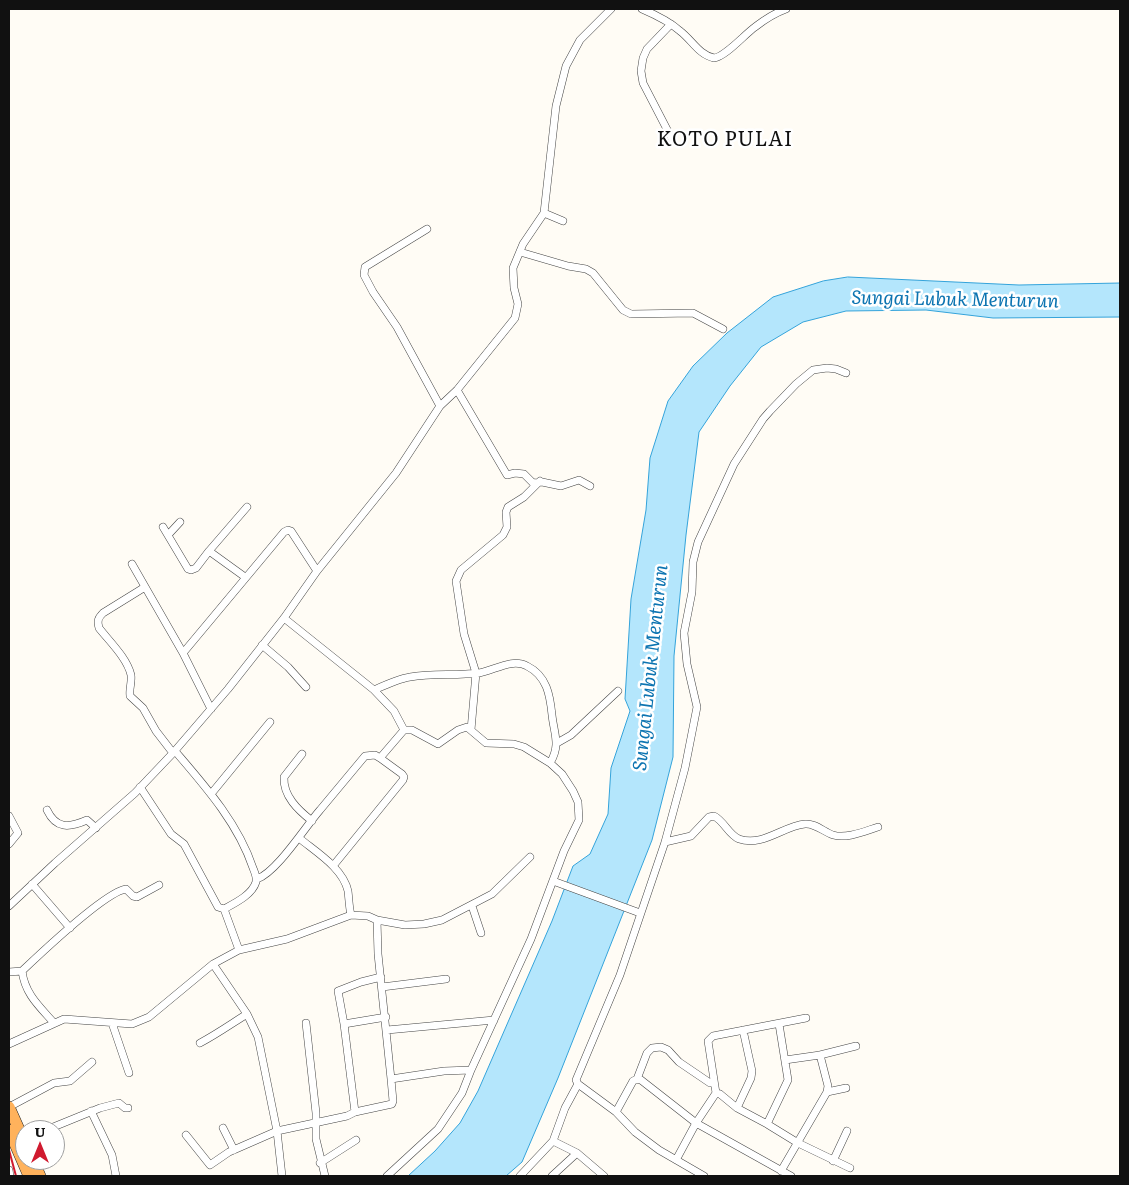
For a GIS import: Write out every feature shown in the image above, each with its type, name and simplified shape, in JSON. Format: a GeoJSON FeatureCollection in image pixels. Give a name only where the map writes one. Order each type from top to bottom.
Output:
{"type":"FeatureCollection","features":[{"type":"Feature","properties":{"kind":"highway"},"geometry":{"type":"LineString","coordinates":[[9,1107],[15,1121]]}},
{"type":"Feature","properties":{"kind":"highway"},"geometry":{"type":"LineString","coordinates":[[9,1130],[28,1176]]}},
{"type":"Feature","properties":{"kind":"street"},"geometry":{"type":"LineString","coordinates":[[9,906],[140,787],[174,752],[228,689],[284,618],[317,571],[396,473],[440,406],[457,390],[516,318],[518,304],[514,288],[513,268],[528,236],[544,213],[556,106],[566,66],[580,40],[611,9]]}},
{"type":"Feature","properties":{"kind":"street"},"geometry":{"type":"LineString","coordinates":[[643,9],[681,31],[705,54],[718,58],[724,55],[756,25],[786,9]]}},
{"type":"Feature","properties":{"kind":"street"},"geometry":{"type":"LineString","coordinates":[[671,24],[648,49],[643,58],[641,71],[643,83],[672,139]]}},
{"type":"Feature","properties":{"kind":"street"},"geometry":{"type":"LineString","coordinates":[[544,213],[563,221]]}},
{"type":"Feature","properties":{"kind":"street"},"geometry":{"type":"LineString","coordinates":[[427,229],[365,267],[364,271],[373,292],[397,327],[440,406]]}},
{"type":"Feature","properties":{"kind":"street"},"geometry":{"type":"LineString","coordinates":[[520,252],[568,266],[586,269],[593,273],[623,310],[631,314],[693,313],[723,329]]}},
{"type":"Feature","properties":{"kind":"street"},"geometry":{"type":"LineString","coordinates":[[704,1176],[659,1150],[635,1132],[616,1112],[578,1084],[576,1080],[577,1074],[620,974],[637,913],[665,842],[685,768],[697,707],[687,664],[684,633],[692,592],[693,562],[698,542],[734,464],[770,411],[812,370],[827,368],[846,373]]}},
{"type":"Feature","properties":{"kind":"street"},"geometry":{"type":"LineString","coordinates":[[457,390],[507,475],[524,474],[533,483],[540,482],[561,486],[579,480],[590,486]]}},
{"type":"Feature","properties":{"kind":"street"},"geometry":{"type":"LineString","coordinates":[[471,730],[476,673],[464,634],[456,581],[457,576],[461,570],[503,535],[506,530],[506,512],[508,507],[524,497],[540,482]]}},
{"type":"Feature","properties":{"kind":"street"},"geometry":{"type":"LineString","coordinates":[[163,528],[188,569],[191,570],[196,568],[248,507]]}},
{"type":"Feature","properties":{"kind":"street"},"geometry":{"type":"LineString","coordinates":[[168,535],[180,522]]}},
{"type":"Feature","properties":{"kind":"street"},"geometry":{"type":"LineString","coordinates":[[183,653],[284,532],[291,530],[317,571]]}},
{"type":"Feature","properties":{"kind":"street"},"geometry":{"type":"LineString","coordinates":[[209,551],[245,577]]}},
{"type":"Feature","properties":{"kind":"street"},"geometry":{"type":"LineString","coordinates":[[132,564],[183,653],[211,709]]}},
{"type":"Feature","properties":{"kind":"street"},"geometry":{"type":"LineString","coordinates":[[145,587],[103,613],[98,619],[99,628],[124,660],[129,670],[131,679],[130,696],[143,708],[156,731],[211,794],[233,826],[250,859],[257,879]]}},
{"type":"Feature","properties":{"kind":"street"},"geometry":{"type":"LineString","coordinates":[[284,618],[374,690],[394,711],[404,730]]}},
{"type":"Feature","properties":{"kind":"street"},"geometry":{"type":"LineString","coordinates":[[262,645],[306,687]]}},
{"type":"Feature","properties":{"kind":"street"},"geometry":{"type":"LineString","coordinates":[[374,690],[410,677],[476,673],[516,663],[529,666],[546,684],[550,695],[557,743],[550,763]]}},
{"type":"Feature","properties":{"kind":"street"},"geometry":{"type":"LineString","coordinates":[[557,743],[571,736],[618,691]]}},
{"type":"Feature","properties":{"kind":"street"},"geometry":{"type":"LineString","coordinates":[[211,794],[270,722]]}},
{"type":"Feature","properties":{"kind":"street"},"geometry":{"type":"LineString","coordinates":[[380,758],[404,730],[412,730],[437,744],[467,727],[486,743],[514,744],[524,747],[550,763],[562,774],[573,791],[578,802],[579,820],[564,851],[555,882],[531,939],[462,1092],[438,1129],[387,1176]]}},
{"type":"Feature","properties":{"kind":"street"},"geometry":{"type":"LineString","coordinates":[[302,754],[284,777],[284,781],[292,803],[312,821]]}},
{"type":"Feature","properties":{"kind":"street"},"geometry":{"type":"LineString","coordinates":[[224,909],[252,890],[257,879],[265,874],[299,838],[365,756],[375,755],[402,774],[404,780],[333,866]]}},
{"type":"Feature","properties":{"kind":"street"},"geometry":{"type":"LineString","coordinates":[[140,787],[171,834],[184,844],[216,905],[224,909],[239,950]]}},
{"type":"Feature","properties":{"kind":"street"},"geometry":{"type":"LineString","coordinates":[[47,810],[56,823],[65,825],[87,820],[96,828]]}},
{"type":"Feature","properties":{"kind":"street"},"geometry":{"type":"LineString","coordinates":[[9,816],[18,833],[9,844]]}},
{"type":"Feature","properties":{"kind":"street"},"geometry":{"type":"LineString","coordinates":[[665,842],[691,836],[709,817],[714,816],[737,838],[752,840],[763,839],[804,824],[813,825],[835,835],[842,836],[878,827]]}},
{"type":"Feature","properties":{"kind":"street"},"geometry":{"type":"LineString","coordinates":[[299,838],[333,866],[345,883],[351,915]]}},
{"type":"Feature","properties":{"kind":"street"},"geometry":{"type":"LineString","coordinates":[[9,1044],[64,1019],[132,1024],[149,1017],[213,964],[239,950],[288,939],[351,915],[368,916],[377,920],[405,925],[424,924],[442,920],[492,894],[530,857]]}},
{"type":"Feature","properties":{"kind":"street"},"geometry":{"type":"LineString","coordinates":[[555,882],[637,913]]}},
{"type":"Feature","properties":{"kind":"street"},"geometry":{"type":"LineString","coordinates":[[32,884],[70,928]]}},
{"type":"Feature","properties":{"kind":"street"},"geometry":{"type":"LineString","coordinates":[[9,972],[22,971],[104,900],[126,889],[133,896],[137,897],[159,886]]}},
{"type":"Feature","properties":{"kind":"street"},"geometry":{"type":"LineString","coordinates":[[472,906],[481,933]]}},
{"type":"Feature","properties":{"kind":"street"},"geometry":{"type":"LineString","coordinates":[[186,1135],[210,1165],[234,1150],[277,1131],[392,1104],[388,1030],[378,954],[377,920]]}},
{"type":"Feature","properties":{"kind":"street"},"geometry":{"type":"LineString","coordinates":[[213,964],[247,1014],[258,1037],[277,1131],[282,1176]]}},
{"type":"Feature","properties":{"kind":"street"},"geometry":{"type":"LineString","coordinates":[[22,971],[25,986],[33,1000],[54,1023]]}},
{"type":"Feature","properties":{"kind":"street"},"geometry":{"type":"LineString","coordinates":[[355,1112],[338,991],[361,982],[381,978]]}},
{"type":"Feature","properties":{"kind":"street"},"geometry":{"type":"LineString","coordinates":[[382,987],[446,979]]}},
{"type":"Feature","properties":{"kind":"street"},"geometry":{"type":"LineString","coordinates":[[200,1043],[219,1034],[230,1024],[247,1014]]}},
{"type":"Feature","properties":{"kind":"street"},"geometry":{"type":"LineString","coordinates":[[344,1024],[386,1017]]}},
{"type":"Feature","properties":{"kind":"street"},"geometry":{"type":"LineString","coordinates":[[676,1160],[696,1123],[716,1094],[708,1041],[713,1036],[806,1018]]}},
{"type":"Feature","properties":{"kind":"street"},"geometry":{"type":"LineString","coordinates":[[388,1030],[494,1020]]}},
{"type":"Feature","properties":{"kind":"street"},"geometry":{"type":"LineString","coordinates":[[112,1023],[129,1073]]}},
{"type":"Feature","properties":{"kind":"street"},"geometry":{"type":"LineString","coordinates":[[306,1023],[316,1139],[320,1163],[325,1176]]}},
{"type":"Feature","properties":{"kind":"street"},"geometry":{"type":"LineString","coordinates":[[767,1124],[788,1080],[779,1024]]}},
{"type":"Feature","properties":{"kind":"street"},"geometry":{"type":"LineString","coordinates":[[737,1108],[751,1078],[752,1071],[743,1030]]}},
{"type":"Feature","properties":{"kind":"street"},"geometry":{"type":"LineString","coordinates":[[785,1060],[820,1055],[856,1046]]}},
{"type":"Feature","properties":{"kind":"street"},"geometry":{"type":"LineString","coordinates":[[616,1112],[633,1081],[637,1079],[647,1053],[652,1048],[661,1047],[668,1050],[679,1062],[710,1083],[714,1082]]}},
{"type":"Feature","properties":{"kind":"street"},"geometry":{"type":"LineString","coordinates":[[781,1171],[827,1092],[828,1086],[820,1055]]}},
{"type":"Feature","properties":{"kind":"street"},"geometry":{"type":"LineString","coordinates":[[9,1107],[54,1083],[70,1081],[92,1062]]}},
{"type":"Feature","properties":{"kind":"street"},"geometry":{"type":"LineString","coordinates":[[391,1079],[444,1071],[471,1070]]}},
{"type":"Feature","properties":{"kind":"street"},"geometry":{"type":"LineString","coordinates":[[637,1079],[641,1080],[696,1123],[791,1176]]}},
{"type":"Feature","properties":{"kind":"street"},"geometry":{"type":"LineString","coordinates":[[520,1176],[553,1141],[565,1108],[578,1084]]}},
{"type":"Feature","properties":{"kind":"street"},"geometry":{"type":"LineString","coordinates":[[827,1092],[846,1088]]}},
{"type":"Feature","properties":{"kind":"street"},"geometry":{"type":"LineString","coordinates":[[716,1094],[720,1094],[737,1108],[798,1143],[850,1168]]}},
{"type":"Feature","properties":{"kind":"street"},"geometry":{"type":"LineString","coordinates":[[65,1122],[91,1111],[119,1103],[128,1108]]}},
{"type":"Feature","properties":{"kind":"street"},"geometry":{"type":"LineString","coordinates":[[91,1111],[112,1155],[116,1176]]}},
{"type":"Feature","properties":{"kind":"street"},"geometry":{"type":"LineString","coordinates":[[223,1128],[234,1150]]}},
{"type":"Feature","properties":{"kind":"street"},"geometry":{"type":"LineString","coordinates":[[833,1161],[848,1131]]}},
{"type":"Feature","properties":{"kind":"street"},"geometry":{"type":"LineString","coordinates":[[320,1163],[356,1140]]}},
{"type":"Feature","properties":{"kind":"street"},"geometry":{"type":"LineString","coordinates":[[553,1141],[577,1153],[604,1176]]}},
{"type":"Feature","properties":{"kind":"street"},"geometry":{"type":"LineString","coordinates":[[552,1176],[577,1153]]}},
{"type":"Feature","properties":{"kind":"street"},"geometry":{"type":"LineString","coordinates":[[9,1170],[10,1176]]}},
{"type":"Feature","properties":{"kind":"water","name":"Sungai Lubuk Menturun"},"geometry":{"type":"Polygon","coordinates":[[[848,277],[1019,285],[1120,283],[1120,317],[993,318],[926,310],[846,311],[803,322],[761,347],[730,386],[699,432],[674,656],[673,757],[652,840],[558,1078],[522,1162],[506,1176],[408,1176],[435,1151],[460,1123],[478,1091],[552,921],[573,866],[590,854],[608,814],[611,768],[630,711],[625,699],[631,599],[646,510],[650,458],[668,401],[693,366],[727,333],[773,297],[823,281],[848,277]]]}},
{"type":"Feature","properties":{"kind":"railway"},"geometry":{"type":"LineString","coordinates":[[9,1150],[16,1176]]}},
{"type":"Feature","properties":{"kind":"district","name":"KOTO PULAI"},"geometry":{"type":"Point","coordinates":[725,140]}}]}
